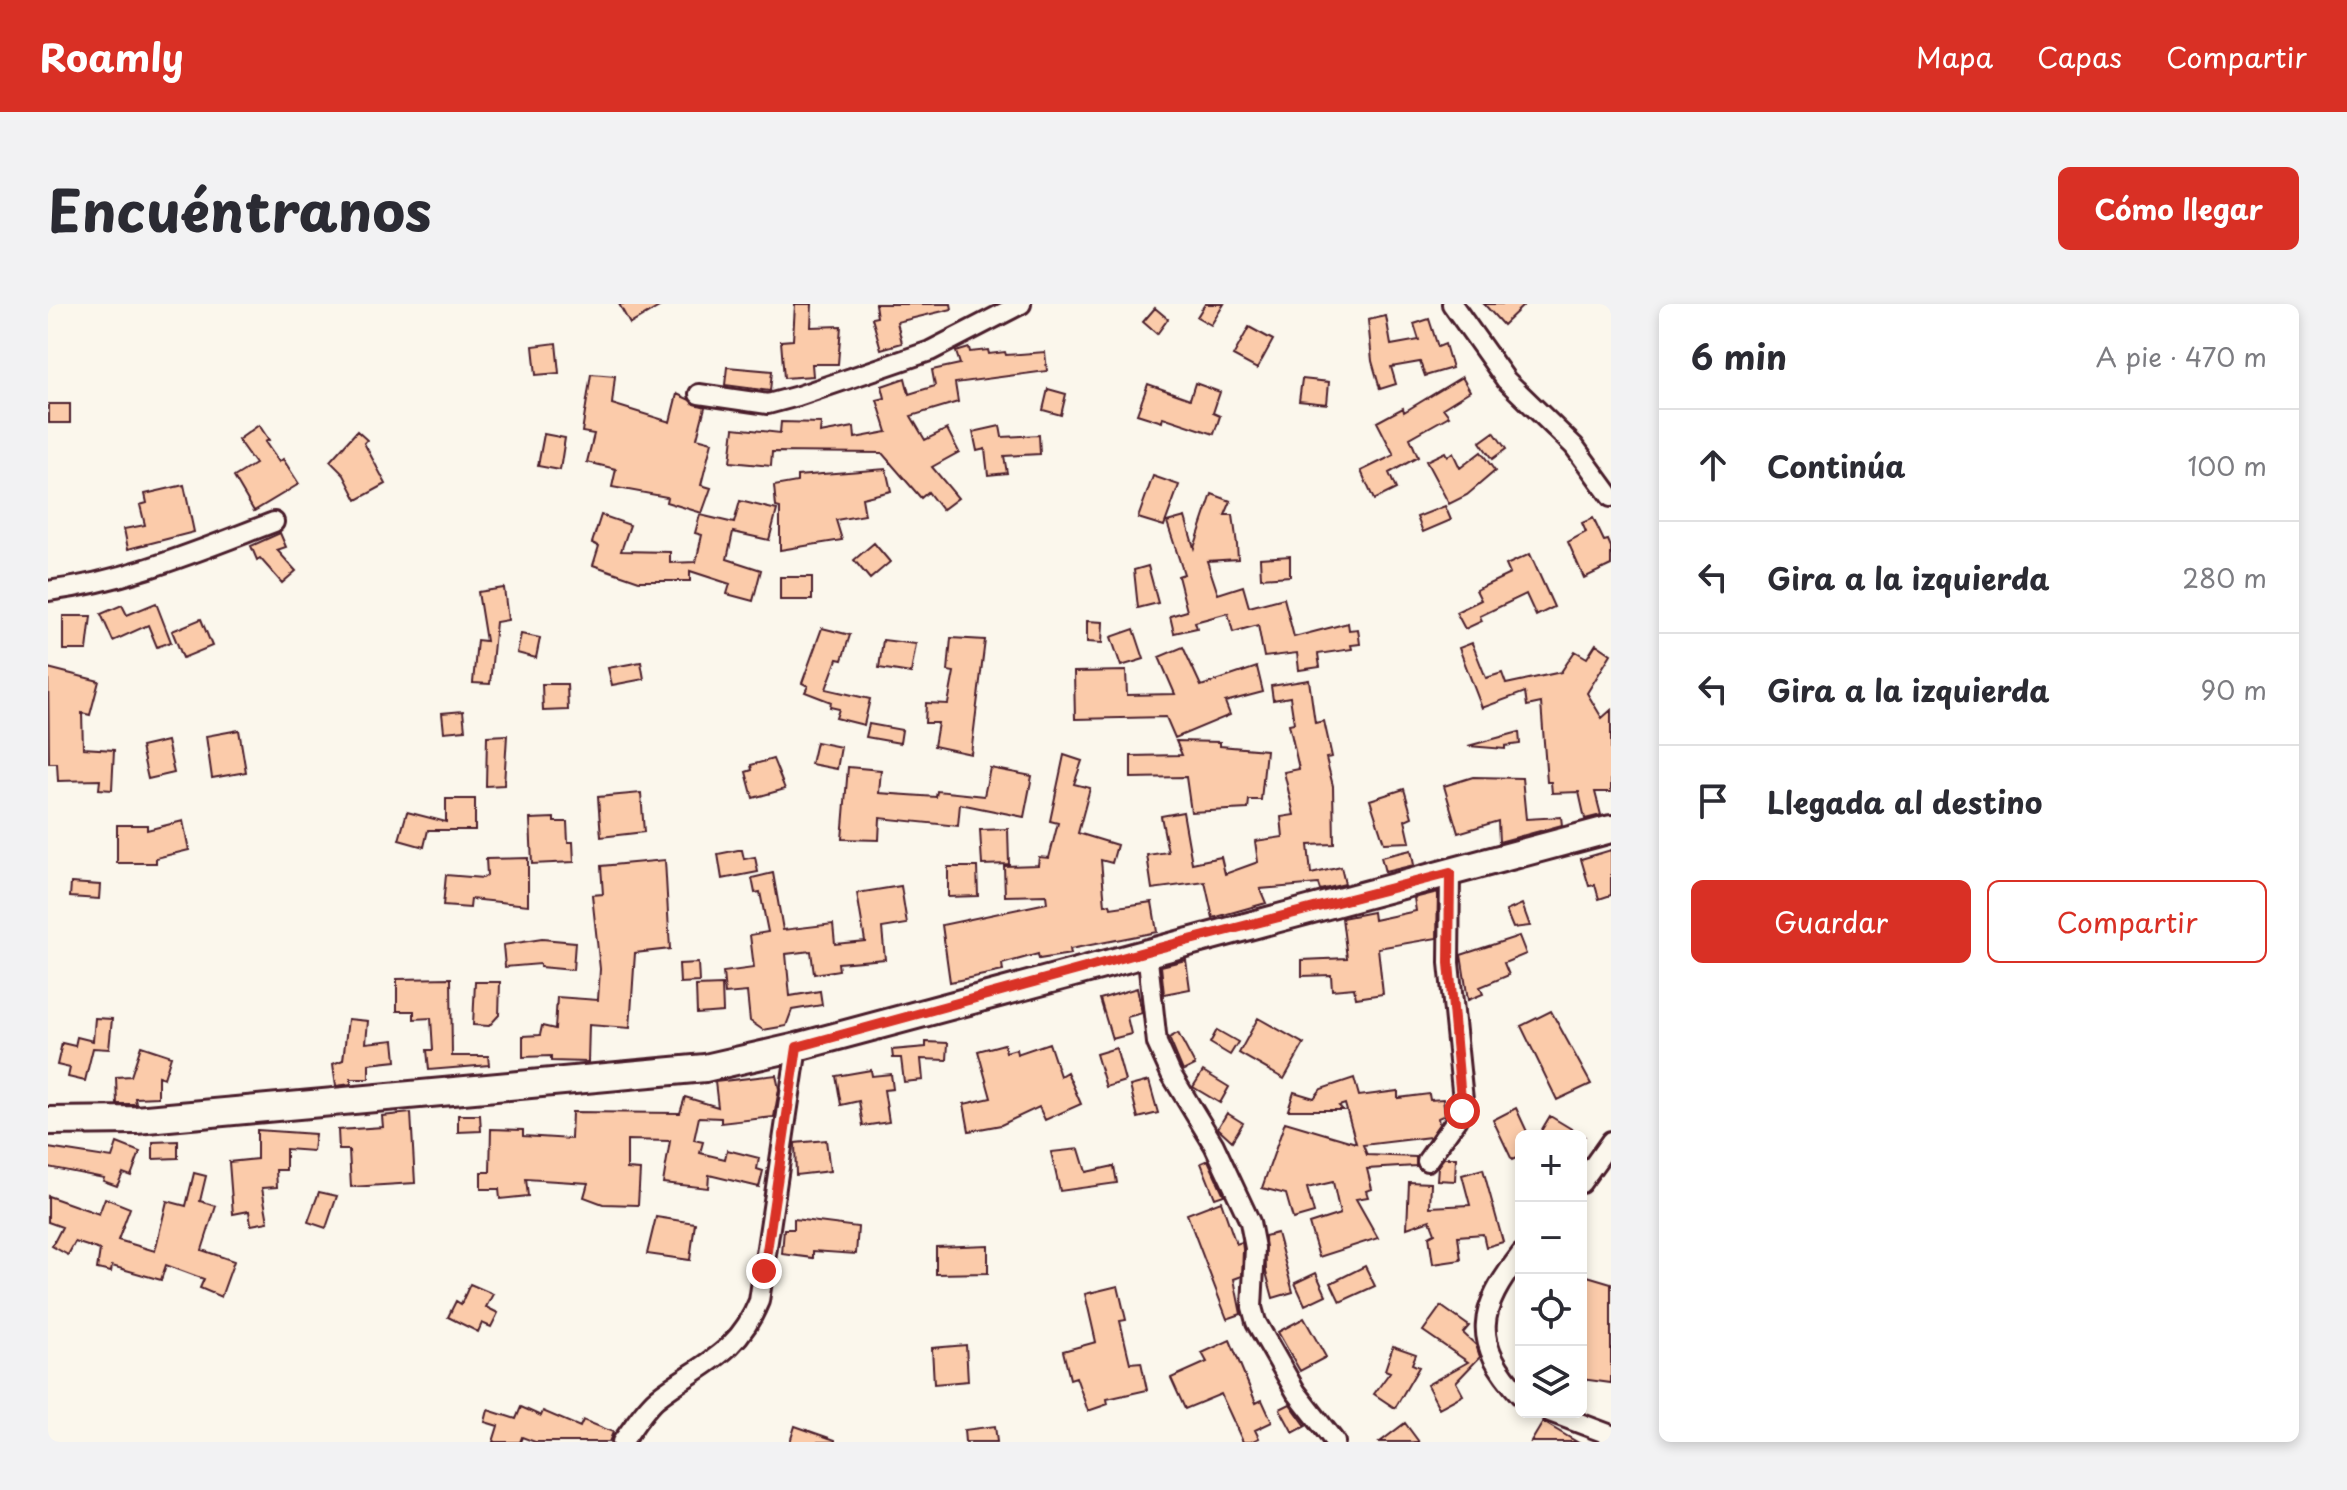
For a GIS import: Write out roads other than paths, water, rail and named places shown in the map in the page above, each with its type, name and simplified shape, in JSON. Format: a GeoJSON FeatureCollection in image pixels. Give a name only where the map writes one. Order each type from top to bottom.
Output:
{"type":"FeatureCollection","features":[{"type":"Feature","properties":{"kind":"main road"},"geometry":{"type":"LineString","coordinates":[[48,1121],[136,1120],[705,1068],[797,1047],[1611,829]]}},
{"type":"Feature","properties":{"kind":"street"},"geometry":{"type":"LineString","coordinates":[[699,394],[768,404],[798,396],[930,351],[1021,304]]}},
{"type":"Feature","properties":{"kind":"street"},"geometry":{"type":"LineString","coordinates":[[1452,304],[1506,380],[1574,446],[1611,497]]}},
{"type":"Feature","properties":{"kind":"street"},"geometry":{"type":"LineString","coordinates":[[48,591],[91,585],[159,566],[274,522]]}},
{"type":"Feature","properties":{"kind":"street"},"geometry":{"type":"LineString","coordinates":[[1427,1161],[1457,1119],[1463,1100],[1449,963],[1450,873]]}},
{"type":"Feature","properties":{"kind":"street"},"geometry":{"type":"LineString","coordinates":[[1147,951],[1157,1043],[1171,1074],[1214,1145],[1250,1222],[1255,1248],[1252,1307],[1256,1322],[1296,1392],[1335,1442]]}},
{"type":"Feature","properties":{"kind":"street"},"geometry":{"type":"LineString","coordinates":[[622,1442],[655,1400],[737,1342],[750,1323],[759,1301],[797,1047]]}},
{"type":"Feature","properties":{"kind":"street"},"geometry":{"type":"LineString","coordinates":[[1587,1175],[1611,1141]]}},
{"type":"Feature","properties":{"kind":"street"},"geometry":{"type":"LineString","coordinates":[[1515,1263],[1489,1302],[1484,1318],[1484,1338],[1497,1368],[1515,1389]]}},
{"type":"Feature","properties":{"kind":"street"},"geometry":{"type":"LineString","coordinates":[[1566,1418],[1611,1435]]}}]}
